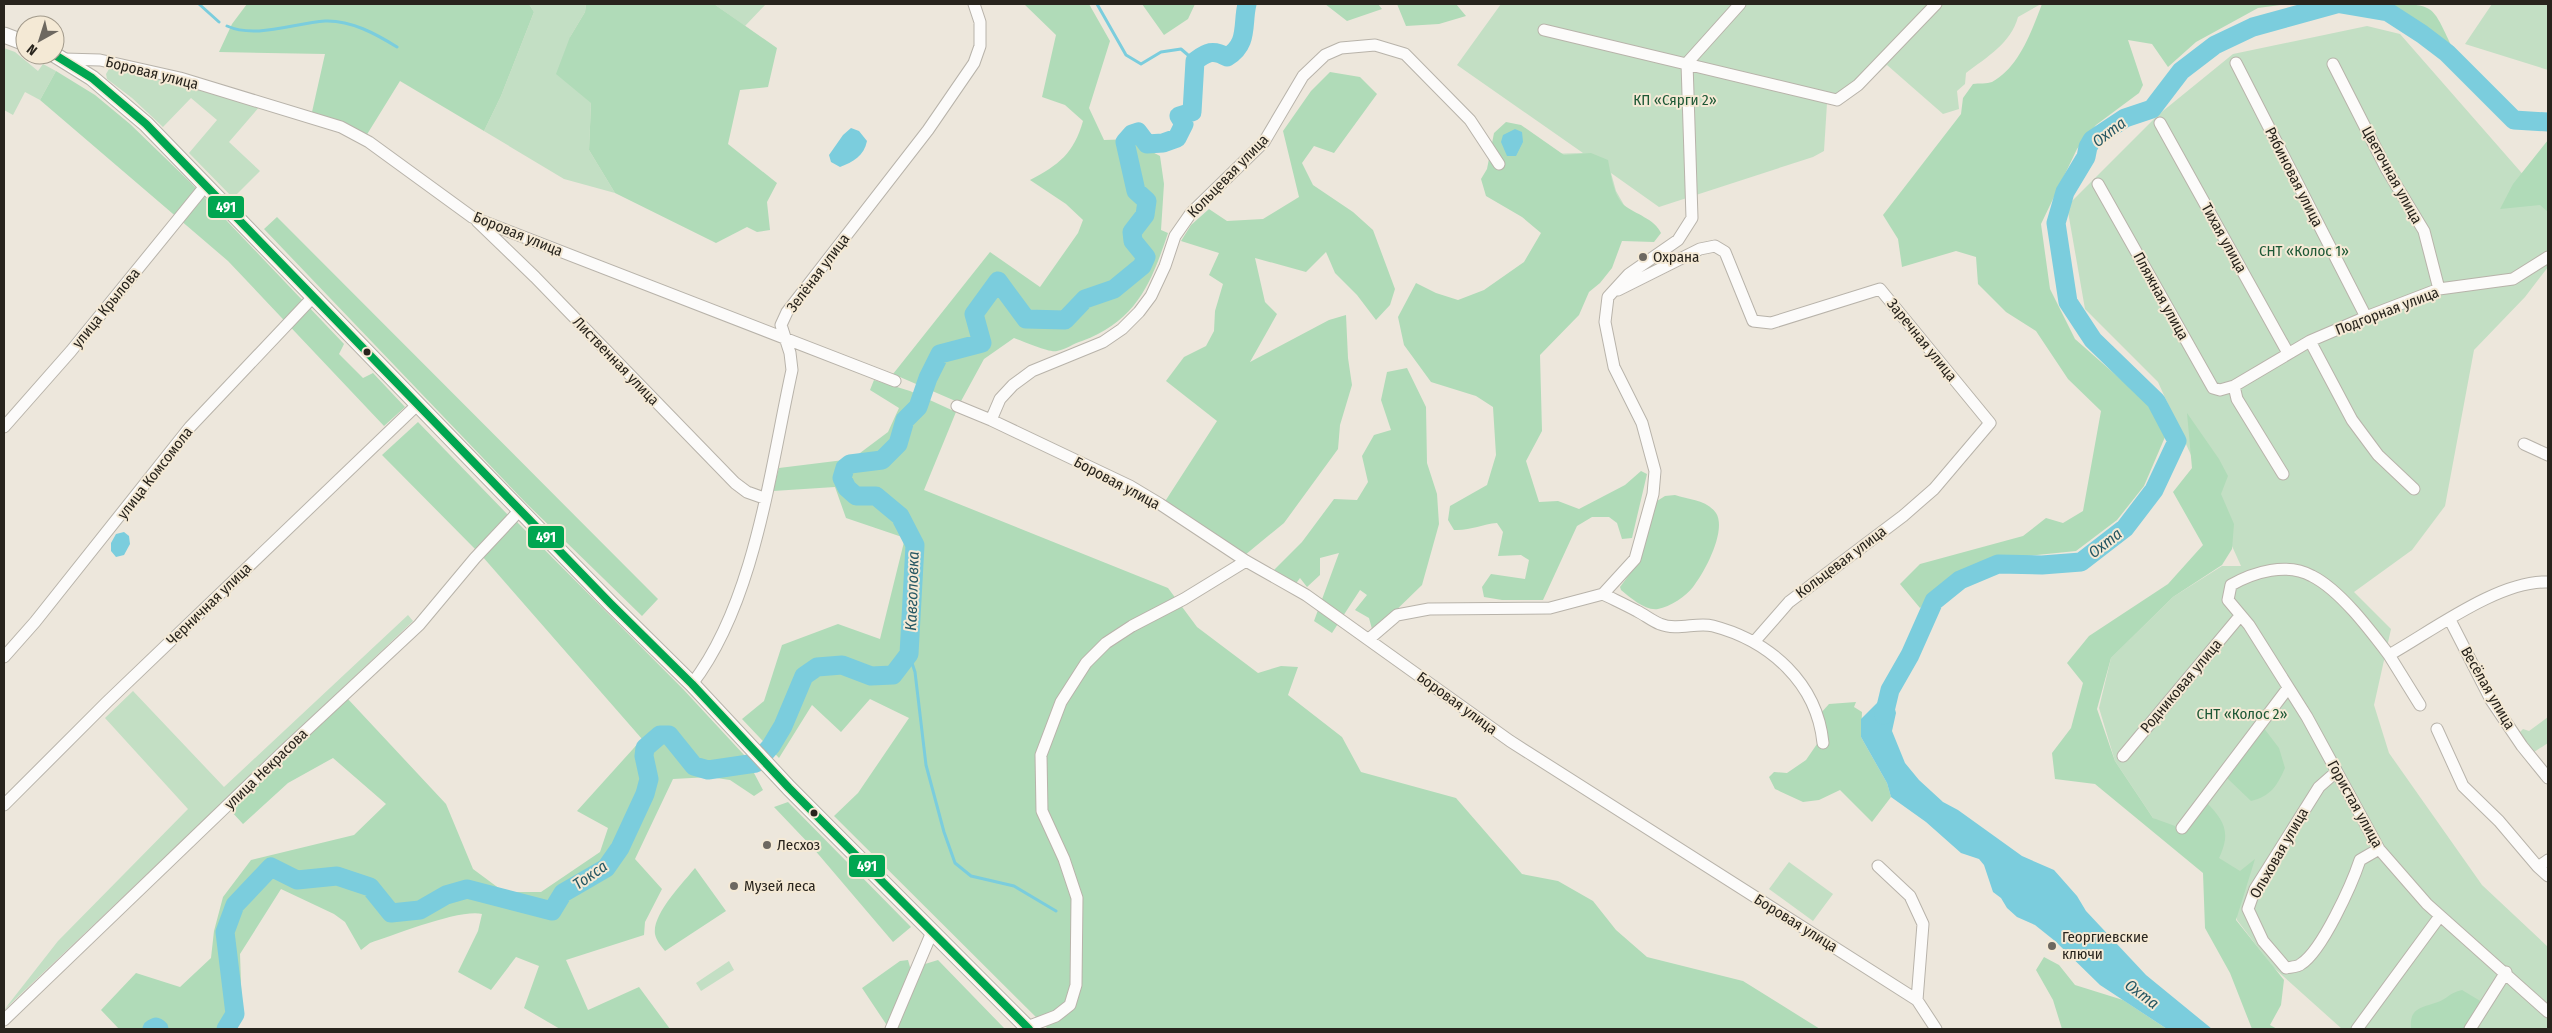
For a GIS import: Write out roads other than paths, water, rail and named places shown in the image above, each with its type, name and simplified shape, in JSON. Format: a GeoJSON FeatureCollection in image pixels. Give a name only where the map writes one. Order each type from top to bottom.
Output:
{"type":"FeatureCollection","features":[{"type":"Feature","properties":{"kind":"main road"},"geometry":{"type":"LineString","coordinates":[[65,61],[92,78],[125,106],[206,185],[417,405],[692,684],[768,767],[1028,1028]]}},
{"type":"Feature","properties":{"kind":"street","name":"Зелёная улица"},"geometry":{"type":"LineString","coordinates":[[692,684],[716,643],[746,579],[792,370],[790,353],[781,326],[787,312],[928,130],[974,63],[980,46],[980,22],[974,4]]}},
{"type":"Feature","properties":{"kind":"street"},"geometry":{"type":"LineString","coordinates":[[1369,639],[1397,615],[1429,609],[1550,608],[1603,594],[1635,559],[1653,494],[1656,471],[1642,423],[1614,366],[1605,322],[1608,297],[1629,274],[1678,240],[1692,218],[1687,63],[1740,4]]}},
{"type":"Feature","properties":{"kind":"street"},"geometry":{"type":"LineString","coordinates":[[1544,30],[1837,100],[1858,85],[1936,4]]}},
{"type":"Feature","properties":{"kind":"street","name":"Кольцевая улица"},"geometry":{"type":"LineString","coordinates":[[991,420],[1000,399],[1013,385],[1032,371],[1103,342],[1139,312],[1151,296],[1165,266],[1175,236],[1190,213],[1264,142],[1303,76],[1325,55],[1341,48],[1375,45],[1406,54],[1470,120],[1499,164]]}},
{"type":"Feature","properties":{"kind":"street","name":"Боровая улица"},"geometry":{"type":"LineString","coordinates":[[65,57],[100,60],[180,78],[342,127],[369,142],[472,217],[895,381]]}},
{"type":"Feature","properties":{"kind":"street","name":"Рябиновая улица"},"geometry":{"type":"LineString","coordinates":[[2236,63],[2366,317]]}},
{"type":"Feature","properties":{"kind":"street","name":"Цветочная улица"},"geometry":{"type":"LineString","coordinates":[[2333,64],[2387,170],[2424,231],[2439,290]]}},
{"type":"Feature","properties":{"kind":"street","name":"Тихая улица"},"geometry":{"type":"LineString","coordinates":[[2160,123],[2288,354]]}},
{"type":"Feature","properties":{"kind":"street","name":"Пляжная улица"},"geometry":{"type":"LineString","coordinates":[[2098,184],[2213,388],[2220,390],[2234,386]]}},
{"type":"Feature","properties":{"kind":"street","name":"улица Крылова"},"geometry":{"type":"LineString","coordinates":[[4,427],[71,351],[206,185]]}},
{"type":"Feature","properties":{"kind":"street","name":"Лиственная улица"},"geometry":{"type":"LineString","coordinates":[[472,217],[535,277],[735,483],[747,492],[764,498]]}},
{"type":"Feature","properties":{"kind":"street","name":"Заречная улица"},"geometry":{"type":"LineString","coordinates":[[1608,297],[1700,249],[1715,246],[1725,252],[1753,321],[1770,324],[1880,289],[1990,424],[1934,489]]}},
{"type":"Feature","properties":{"kind":"street","name":"Подгорная улица"},"geometry":{"type":"LineString","coordinates":[[2234,386],[2310,341],[2366,317],[2439,290],[2513,279],[2548,257]]}},
{"type":"Feature","properties":{"kind":"street","name":"улица Комсомола"},"geometry":{"type":"LineString","coordinates":[[4,657],[42,614],[190,427],[314,296]]}},
{"type":"Feature","properties":{"kind":"street"},"geometry":{"type":"LineString","coordinates":[[2310,341],[2352,420],[2378,455],[2414,489]]}},
{"type":"Feature","properties":{"kind":"street"},"geometry":{"type":"LineString","coordinates":[[2234,386],[2237,399],[2283,474]]}},
{"type":"Feature","properties":{"kind":"street","name":"Черничная улица"},"geometry":{"type":"LineString","coordinates":[[4,805],[107,702],[417,405]]}},
{"type":"Feature","properties":{"kind":"street","name":"Боровая улица"},"geometry":{"type":"LineString","coordinates":[[957,406],[991,420],[1130,486],[1246,561],[1306,595],[1510,742],[1917,1000],[1936,1029]]}},
{"type":"Feature","properties":{"kind":"street"},"geometry":{"type":"LineString","coordinates":[[2524,444],[2548,455]]}},
{"type":"Feature","properties":{"kind":"street","name":"Кольцевая улица"},"geometry":{"type":"LineString","coordinates":[[1754,642],[1789,602],[1903,516],[1934,489]]}},
{"type":"Feature","properties":{"kind":"street","name":"улица Некрасова"},"geometry":{"type":"LineString","coordinates":[[4,1020],[286,749],[419,625],[475,558],[520,510]]}},
{"type":"Feature","properties":{"kind":"street"},"geometry":{"type":"LineString","coordinates":[[1028,1028],[1056,1016],[1070,1005],[1076,985],[1077,898],[1064,859],[1042,812],[1041,755],[1061,702],[1086,663],[1106,643],[1132,626],[1184,599],[1246,561]]}},
{"type":"Feature","properties":{"kind":"street","name":"Гористая улица"},"geometry":{"type":"LineString","coordinates":[[2390,655],[2330,588],[2311,575],[2282,569],[2249,574],[2232,585],[2228,600],[2249,625],[2307,716],[2379,849],[2427,904],[2506,972],[2548,1012]]}},
{"type":"Feature","properties":{"kind":"street"},"geometry":{"type":"LineString","coordinates":[[2420,704],[2390,655],[2501,590],[2525,584],[2548,582]]}},
{"type":"Feature","properties":{"kind":"street"},"geometry":{"type":"LineString","coordinates":[[1603,594],[1660,624],[1713,626],[1754,642],[1778,659],[1805,689],[1816,706],[1822,723],[1823,743]]}},
{"type":"Feature","properties":{"kind":"street","name":"Родниковая улица"},"geometry":{"type":"LineString","coordinates":[[2123,756],[2240,616]]}},
{"type":"Feature","properties":{"kind":"street","name":"Весёлая улица"},"geometry":{"type":"LineString","coordinates":[[2450,620],[2491,700],[2522,746],[2548,778]]}},
{"type":"Feature","properties":{"kind":"street"},"geometry":{"type":"LineString","coordinates":[[2182,828],[2288,688]]}},
{"type":"Feature","properties":{"kind":"street"},"geometry":{"type":"LineString","coordinates":[[2437,729],[2463,786],[2499,821],[2548,876]]}},
{"type":"Feature","properties":{"kind":"street","name":"Ольховая улица"},"geometry":{"type":"LineString","coordinates":[[2336,772],[2319,787],[2255,889],[2248,909],[2264,941],[2286,968],[2301,965],[2335,917],[2352,884],[2360,860],[2379,849]]}},
{"type":"Feature","properties":{"kind":"street"},"geometry":{"type":"LineString","coordinates":[[2538,867],[2548,860]]}},
{"type":"Feature","properties":{"kind":"street"},"geometry":{"type":"LineString","coordinates":[[1878,866],[1910,896],[1923,924],[1917,1000]]}},
{"type":"Feature","properties":{"kind":"street"},"geometry":{"type":"LineString","coordinates":[[2357,1029],[2440,916]]}},
{"type":"Feature","properties":{"kind":"street"},"geometry":{"type":"LineString","coordinates":[[891,1029],[932,932]]}},
{"type":"Feature","properties":{"kind":"street"},"geometry":{"type":"LineString","coordinates":[[2470,1029],[2506,972]]}},
{"type":"Feature","properties":{"kind":"water"},"geometry":{"type":"Polygon","coordinates":[[[851,128],[859,131],[867,141],[866,146],[857,158],[840,167],[831,162],[829,155],[843,135],[851,128]]]}},
{"type":"Feature","properties":{"kind":"water"},"geometry":{"type":"Polygon","coordinates":[[[1515,129],[1522,132],[1523,142],[1516,156],[1507,156],[1501,142],[1503,135],[1515,129]]]}},
{"type":"Feature","properties":{"kind":"water"},"geometry":{"type":"Polygon","coordinates":[[[124,532],[129,536],[130,544],[124,555],[116,557],[111,551],[111,543],[116,534],[124,532]]]}},
{"type":"Feature","properties":{"kind":"water"},"geometry":{"type":"Polygon","coordinates":[[[1890,690],[1896,713],[1892,731],[1905,763],[1919,780],[1943,802],[1958,810],[2022,856],[2054,870],[2077,896],[2086,911],[2146,975],[2212,1029],[2167,1029],[2100,985],[2055,941],[2035,925],[2017,917],[2007,908],[2001,898],[1993,892],[1984,865],[1979,859],[1961,853],[1926,822],[1891,797],[1887,783],[1861,737],[1861,719],[1890,690]]]}},
{"type":"Feature","properties":{"kind":"waterway"},"geometry":{"type":"LineString","coordinates":[[199,4],[219,22]]}},
{"type":"Feature","properties":{"kind":"waterway"},"geometry":{"type":"LineString","coordinates":[[1097,4],[1126,55],[1141,64],[1161,52],[1181,49],[1195,61]]}},
{"type":"Feature","properties":{"kind":"waterway","name":"Кавголовка"},"geometry":{"type":"LineString","coordinates":[[226,1029],[235,1014],[225,932],[235,905],[271,867],[297,880],[337,876],[370,887],[391,913],[420,910],[446,895],[467,889],[552,911],[563,893],[606,868],[620,848],[645,794],[649,779],[644,756],[645,748],[660,735],[669,735],[694,766],[708,770],[756,763],[771,746],[783,726],[804,676],[817,667],[842,665],[871,676],[893,675],[909,654],[915,545],[900,516],[876,496],[856,496],[847,488],[842,478],[845,468],[850,464],[882,460],[898,444],[905,420],[918,407],[928,378],[940,354],[982,343],[974,314],[998,281],[1026,319],[1065,320],[1085,299],[1114,289],[1142,266],[1146,257],[1133,241],[1132,232],[1145,215],[1147,201],[1136,191],[1125,142],[1132,134],[1138,132],[1147,144],[1163,143],[1177,138],[1184,124],[1179,116],[1192,112],[1195,61],[1203,55],[1214,52],[1227,57],[1234,52],[1242,40],[1247,4]]}},
{"type":"Feature","properties":{"kind":"waterway","name":"Охта"},"geometry":{"type":"LineString","coordinates":[[1884,715],[1890,690],[1910,655],[1934,601],[1960,580],[1998,564],[2042,565],[2081,562],[2125,528],[2154,490],[2177,441],[2156,401],[2093,340],[2068,302],[2056,223],[2065,192],[2086,157],[2092,140],[2125,118],[2152,109],[2181,71],[2215,45],[2253,27],[2336,4]]}},
{"type":"Feature","properties":{"kind":"waterway","name":"Охта"},"geometry":{"type":"LineString","coordinates":[[2341,4],[2388,12],[2447,53],[2514,120],[2548,122]]}},
{"type":"Feature","properties":{"kind":"waterway"},"geometry":{"type":"LineString","coordinates":[[227,26],[238,30],[263,31],[313,22],[335,21],[354,25],[381,37],[397,47]]}},
{"type":"Feature","properties":{"kind":"waterway"},"geometry":{"type":"LineString","coordinates":[[909,654],[915,672],[926,765],[944,832],[955,863],[971,876],[1014,886],[1056,911]]}},
{"type":"Feature","properties":{"kind":"waterway","name":"Токса"},"geometry":{"type":"LineString","coordinates":[[152,1029],[156,1027],[159,1029]]}},
{"type":"Feature","properties":{"kind":"place","name":"Охрана"},"geometry":{"type":"Point","coordinates":[1643,257]}},
{"type":"Feature","properties":{"kind":"place","name":"Лесхоз"},"geometry":{"type":"Point","coordinates":[767,845]}},
{"type":"Feature","properties":{"kind":"place","name":"Музей леса"},"geometry":{"type":"Point","coordinates":[734,886]}},
{"type":"Feature","properties":{"kind":"place","name":"Георгиевские ключи"},"geometry":{"type":"Point","coordinates":[2052,946]}},
{"type":"Feature","properties":{"kind":"park label","name":"КП «Сярги 2»"},"geometry":{"type":"Point","coordinates":[1675,100]}},
{"type":"Feature","properties":{"kind":"park label","name":"СНТ «Колос 1»"},"geometry":{"type":"Point","coordinates":[2304,251]}},
{"type":"Feature","properties":{"kind":"park label","name":"СНТ «Колос 2»"},"geometry":{"type":"Point","coordinates":[2242,714]}}]}
